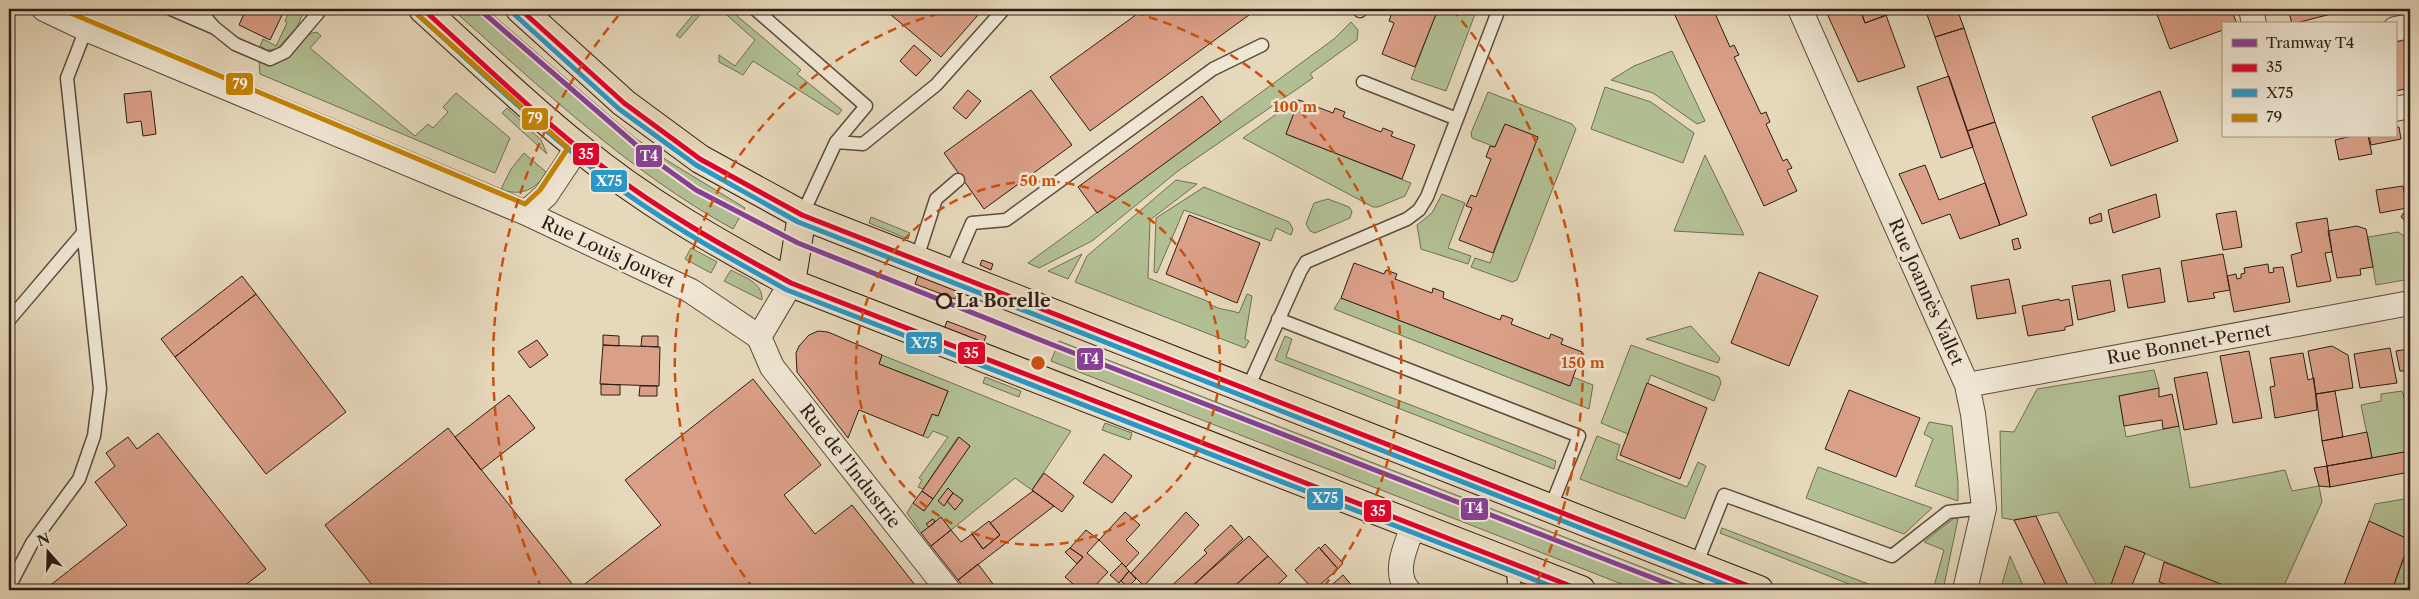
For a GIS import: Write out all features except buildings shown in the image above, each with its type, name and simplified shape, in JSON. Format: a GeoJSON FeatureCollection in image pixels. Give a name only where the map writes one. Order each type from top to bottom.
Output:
{"type":"FeatureCollection","features":[{"type":"Feature","properties":{"kind":"main road"},"geometry":{"type":"LineString","coordinates":[[422,9],[578,147],[648,200],[732,251],[792,283],[1581,590]]}},
{"type":"Feature","properties":{"kind":"main road"},"geometry":{"type":"LineString","coordinates":[[520,9],[624,103],[700,159],[802,215],[1759,590]]}},
{"type":"Feature","properties":{"kind":"main road"},"geometry":{"type":"LineString","coordinates":[[792,283],[802,215]]}},
{"type":"Feature","properties":{"kind":"street","name":"Rue Joannès Vallet"},"geometry":{"type":"LineString","coordinates":[[1800,9],[1967,384],[1973,414],[1984,508],[1965,590]]}},
{"type":"Feature","properties":{"kind":"street"},"geometry":{"type":"LineString","coordinates":[[2251,9],[2254,22]]}},
{"type":"Feature","properties":{"kind":"street","name":"Rue Louis Jouvet"},"geometry":{"type":"LineString","coordinates":[[49,10],[86,29],[526,213],[691,291],[759,337]]}},
{"type":"Feature","properties":{"kind":"street"},"geometry":{"type":"LineString","coordinates":[[2396,29],[2410,26]]}},
{"type":"Feature","properties":{"kind":"street"},"geometry":{"type":"LineString","coordinates":[[2396,109],[2410,106]]}},
{"type":"Feature","properties":{"kind":"street","name":"Rue Louis Jouvet"},"geometry":{"type":"LineString","coordinates":[[526,213],[546,196],[578,147]]}},
{"type":"Feature","properties":{"kind":"street"},"geometry":{"type":"LineString","coordinates":[[759,337],[792,283]]}},
{"type":"Feature","properties":{"kind":"street","name":"Rue Bonnet-Pernet"},"geometry":{"type":"LineString","coordinates":[[1967,384],[2410,304]]}},
{"type":"Feature","properties":{"kind":"street","name":"Rue de l'Industrie"},"geometry":{"type":"LineString","coordinates":[[759,337],[772,367],[948,590]]}},
{"type":"Feature","properties":{"kind":"street"},"geometry":{"type":"LineString","coordinates":[[1408,590],[1401,572],[1403,554],[1414,524]]}},
{"type":"Feature","properties":{"kind":"lane"},"geometry":{"type":"LineString","coordinates":[[171,9],[215,28]]}},
{"type":"Feature","properties":{"kind":"lane"},"geometry":{"type":"LineString","coordinates":[[198,9],[215,28],[235,44],[270,59],[285,52],[318,13],[317,9]]}},
{"type":"Feature","properties":{"kind":"lane"},"geometry":{"type":"LineString","coordinates":[[755,9],[866,106],[836,142],[802,215]]}},
{"type":"Feature","properties":{"kind":"lane"},"geometry":{"type":"LineString","coordinates":[[836,142],[863,144],[936,85],[1004,9]]}},
{"type":"Feature","properties":{"kind":"lane"},"geometry":{"type":"LineString","coordinates":[[1247,390],[1278,319],[1306,262],[1407,219],[1420,210],[1428,197],[1499,9]]}},
{"type":"Feature","properties":{"kind":"lane"},"geometry":{"type":"LineString","coordinates":[[9,587],[32,544],[79,479],[94,436],[100,389],[66,78],[86,29]]}},
{"type":"Feature","properties":{"kind":"lane"},"geometry":{"type":"LineString","coordinates":[[950,274],[972,224],[1006,220],[1213,69],[1262,46]]}},
{"type":"Feature","properties":{"kind":"lane"},"geometry":{"type":"LineString","coordinates":[[1363,82],[1457,119]]}},
{"type":"Feature","properties":{"kind":"lane"},"geometry":{"type":"LineString","coordinates":[[916,261],[936,199],[958,180]]}},
{"type":"Feature","properties":{"kind":"lane"},"geometry":{"type":"LineString","coordinates":[[9,320],[83,233]]}},
{"type":"Feature","properties":{"kind":"lane"},"geometry":{"type":"LineString","coordinates":[[1278,319],[1579,436],[1550,509]]}},
{"type":"Feature","properties":{"kind":"lane"},"geometry":{"type":"LineString","coordinates":[[1696,565],[1724,495],[1892,556],[1948,512],[1984,508]]}},
{"type":"Feature","properties":{"kind":"lane"},"geometry":{"type":"LineString","coordinates":[[1512,563],[1515,590]]}},
{"type":"Feature","properties":{"kind":"green space"},"geometry":{"type":"Polygon","coordinates":[[[290,9],[304,11],[297,27],[277,49],[267,50],[260,46],[263,39],[276,46],[287,23],[285,21],[290,9]]]}},
{"type":"Feature","properties":{"kind":"green space"},"geometry":{"type":"Polygon","coordinates":[[[452,9],[486,9],[635,138],[668,161],[745,208],[733,229],[694,206],[621,155],[552,98],[452,9]]]}},
{"type":"Feature","properties":{"kind":"green space"},"geometry":{"type":"Polygon","coordinates":[[[698,9],[705,9],[680,38],[676,35],[698,9]]]}},
{"type":"Feature","properties":{"kind":"green space"},"geometry":{"type":"Polygon","coordinates":[[[720,9],[729,9],[801,70],[797,74],[842,110],[838,115],[753,61],[743,75],[719,62],[719,55],[735,66],[755,40],[720,9]]]}},
{"type":"Feature","properties":{"kind":"green space"},"geometry":{"type":"Polygon","coordinates":[[[1438,9],[1477,9],[1446,91],[1411,79],[1438,9]]]}},
{"type":"Feature","properties":{"kind":"green space"},"geometry":{"type":"Polygon","coordinates":[[[1351,22],[1358,30],[1357,40],[1310,74],[1313,78],[1178,171],[1092,241],[1039,268],[1028,263],[1334,39],[1351,22]]]}},
{"type":"Feature","properties":{"kind":"green space"},"geometry":{"type":"Polygon","coordinates":[[[317,32],[321,36],[310,48],[415,136],[428,124],[433,128],[448,112],[443,107],[456,93],[510,138],[495,173],[260,74],[259,60],[272,62],[281,60],[288,56],[302,39],[317,32]]]}},
{"type":"Feature","properties":{"kind":"green space"},"geometry":{"type":"Polygon","coordinates":[[[1672,51],[1705,121],[1697,124],[1653,93],[1611,80],[1634,66],[1672,51]]]}},
{"type":"Feature","properties":{"kind":"green space"},"geometry":{"type":"Polygon","coordinates":[[[1605,87],[1651,102],[1694,133],[1683,163],[1591,129],[1605,87]]]}},
{"type":"Feature","properties":{"kind":"green space"},"geometry":{"type":"Polygon","coordinates":[[[1488,92],[1572,124],[1576,129],[1517,280],[1512,282],[1471,267],[1475,258],[1490,263],[1538,137],[1505,124],[1495,147],[1472,138],[1471,133],[1488,92]]]}},
{"type":"Feature","properties":{"kind":"green space"},"geometry":{"type":"Polygon","coordinates":[[[1296,100],[1299,100],[1286,134],[1411,183],[1405,196],[1378,207],[1373,207],[1243,138],[1296,100]]]}},
{"type":"Feature","properties":{"kind":"green space"},"geometry":{"type":"Polygon","coordinates":[[[507,108],[541,140],[547,154],[502,113],[507,108]]]}},
{"type":"Feature","properties":{"kind":"green space"},"geometry":{"type":"Polygon","coordinates":[[[524,153],[546,172],[538,183],[527,190],[514,192],[501,189],[511,169],[524,153]]]}},
{"type":"Feature","properties":{"kind":"green space"},"geometry":{"type":"Polygon","coordinates":[[[1705,155],[1744,235],[1674,231],[1705,155]]]}},
{"type":"Feature","properties":{"kind":"green space"},"geometry":{"type":"Polygon","coordinates":[[[1176,180],[1197,184],[1150,220],[1148,278],[1207,301],[1217,308],[1239,313],[1247,294],[1252,296],[1245,339],[1249,341],[1245,348],[1075,282],[1087,256],[1176,180]]]}},
{"type":"Feature","properties":{"kind":"green space"},"geometry":{"type":"Polygon","coordinates":[[[1204,187],[1289,222],[1293,229],[1291,235],[1276,228],[1271,241],[1184,210],[1157,273],[1154,272],[1156,218],[1204,187]]]}},
{"type":"Feature","properties":{"kind":"green space"},"geometry":{"type":"Polygon","coordinates":[[[1442,194],[1465,203],[1448,248],[1471,256],[1468,264],[1421,249],[1417,225],[1432,213],[1442,194]]]}},
{"type":"Feature","properties":{"kind":"green space"},"geometry":{"type":"Polygon","coordinates":[[[1328,199],[1349,207],[1352,211],[1350,218],[1315,233],[1310,231],[1306,224],[1314,203],[1328,199]]]}},
{"type":"Feature","properties":{"kind":"green space"},"geometry":{"type":"Polygon","coordinates":[[[871,217],[910,233],[908,239],[869,223],[871,217]]]}},
{"type":"Feature","properties":{"kind":"green space"},"geometry":{"type":"Polygon","coordinates":[[[2398,232],[2410,240],[2410,279],[2376,285],[2368,237],[2398,232]]]}},
{"type":"Feature","properties":{"kind":"green space"},"geometry":{"type":"Polygon","coordinates":[[[691,248],[717,262],[711,273],[685,259],[691,248]]]}},
{"type":"Feature","properties":{"kind":"green space"},"geometry":{"type":"Polygon","coordinates":[[[1082,254],[1068,279],[1048,271],[1082,254]]]}},
{"type":"Feature","properties":{"kind":"green space"},"geometry":{"type":"Polygon","coordinates":[[[731,270],[756,284],[762,300],[724,281],[731,270]]]}},
{"type":"Feature","properties":{"kind":"green space"},"geometry":{"type":"Polygon","coordinates":[[[1341,298],[1569,386],[1573,377],[1593,385],[1589,409],[1334,309],[1341,298]]]}},
{"type":"Feature","properties":{"kind":"green space"},"geometry":{"type":"Polygon","coordinates":[[[1691,326],[1720,358],[1718,363],[1646,339],[1691,326]]]}},
{"type":"Feature","properties":{"kind":"green space"},"geometry":{"type":"Polygon","coordinates":[[[1285,336],[1292,339],[1286,357],[1556,461],[1554,469],[1275,360],[1285,336]]]}},
{"type":"Feature","properties":{"kind":"green space"},"geometry":{"type":"Polygon","coordinates":[[[1059,341],[1701,590],[1637,590],[1051,361],[1059,341]]]}},
{"type":"Feature","properties":{"kind":"green space"},"geometry":{"type":"Polygon","coordinates":[[[1631,345],[1719,377],[1721,383],[1714,401],[1651,375],[1628,434],[1601,423],[1631,345]]]}},
{"type":"Feature","properties":{"kind":"green space"},"geometry":{"type":"Polygon","coordinates":[[[882,355],[1071,431],[1032,490],[1015,478],[951,530],[932,519],[927,524],[929,527],[921,533],[907,513],[913,503],[924,511],[970,446],[958,437],[923,489],[918,487],[922,480],[919,478],[948,437],[933,431],[928,438],[923,436],[932,414],[938,416],[948,391],[879,364],[882,355]]]}},
{"type":"Feature","properties":{"kind":"green space"},"geometry":{"type":"Polygon","coordinates":[[[2154,370],[2159,388],[2119,396],[2126,437],[2179,426],[2190,488],[2285,470],[2292,491],[2319,486],[2322,502],[2282,590],[2236,590],[2126,546],[2109,590],[2099,590],[2058,512],[2014,520],[2002,518],[2000,431],[2014,432],[2037,389],[2154,370]]]}},
{"type":"Feature","properties":{"kind":"green space"},"geometry":{"type":"Polygon","coordinates":[[[985,377],[1021,391],[1019,397],[983,383],[985,377]]]}},
{"type":"Feature","properties":{"kind":"green space"},"geometry":{"type":"Polygon","coordinates":[[[2402,391],[2405,400],[2410,399],[2410,451],[2372,458],[2361,405],[2381,401],[2381,394],[2402,391]]]}},
{"type":"Feature","properties":{"kind":"green space"},"geometry":{"type":"Polygon","coordinates":[[[1929,422],[1952,426],[1958,482],[1958,501],[1915,486],[1933,439],[1924,434],[1929,422]]]}},
{"type":"Feature","properties":{"kind":"green space"},"geometry":{"type":"Polygon","coordinates":[[[1105,423],[1132,433],[1130,440],[1102,430],[1105,423]]]}},
{"type":"Feature","properties":{"kind":"green space"},"geometry":{"type":"Polygon","coordinates":[[[1597,436],[1620,445],[1616,459],[1687,487],[1698,462],[1706,466],[1685,519],[1580,479],[1597,436]]]}},
{"type":"Feature","properties":{"kind":"green space"},"geometry":{"type":"Polygon","coordinates":[[[1818,467],[1932,508],[1904,534],[1806,498],[1818,467]]]}},
{"type":"Feature","properties":{"kind":"green space"},"geometry":{"type":"Polygon","coordinates":[[[2410,498],[2410,540],[2369,521],[2375,504],[2410,498]]]}},
{"type":"Feature","properties":{"kind":"green space"},"geometry":{"type":"Polygon","coordinates":[[[1954,518],[1958,519],[1943,590],[1933,590],[1944,550],[1924,542],[1954,518]]]}},
{"type":"Feature","properties":{"kind":"green space"},"geometry":{"type":"Polygon","coordinates":[[[1722,528],[1884,590],[1864,590],[1720,533],[1722,528]]]}},
{"type":"Feature","properties":{"kind":"green space"},"geometry":{"type":"Polygon","coordinates":[[[2410,543],[2410,590],[2392,590],[2410,543]]]}},
{"type":"Feature","properties":{"kind":"green space"},"geometry":{"type":"Polygon","coordinates":[[[2010,556],[2025,590],[2002,584],[2010,556]]]}},
{"type":"Feature","properties":{"kind":"tram line","name":"T4"},"geometry":{"type":"LineString","coordinates":[[479,9],[650,157],[696,190],[798,243],[1048,343],[1684,590]]}},
{"type":"Feature","properties":{"kind":"transit line","name":"79"},"geometry":{"type":"LineString","coordinates":[[61,9],[525,204],[540,190],[568,148],[418,15]]}},
{"type":"Feature","properties":{"kind":"transit line","name":"35"},"geometry":{"type":"LineString","coordinates":[[423,9],[534,110],[603,167],[695,229],[791,283],[1581,590]]}},
{"type":"Feature","properties":{"kind":"transit line","name":"35"},"geometry":{"type":"LineString","coordinates":[[520,9],[624,103],[700,159],[802,215],[1759,590]]}},
{"type":"Feature","properties":{"kind":"transit line","name":"X75"},"geometry":{"type":"LineString","coordinates":[[418,15],[551,134],[619,189],[690,235],[787,290],[1561,590]]}},
{"type":"Feature","properties":{"kind":"transit line","name":"X75"},"geometry":{"type":"LineString","coordinates":[[515,15],[619,109],[696,165],[798,222],[1739,590]]}},
{"type":"Feature","properties":{"kind":"place","name":"La Borelle"},"geometry":{"type":"Point","coordinates":[944,301]}}]}
